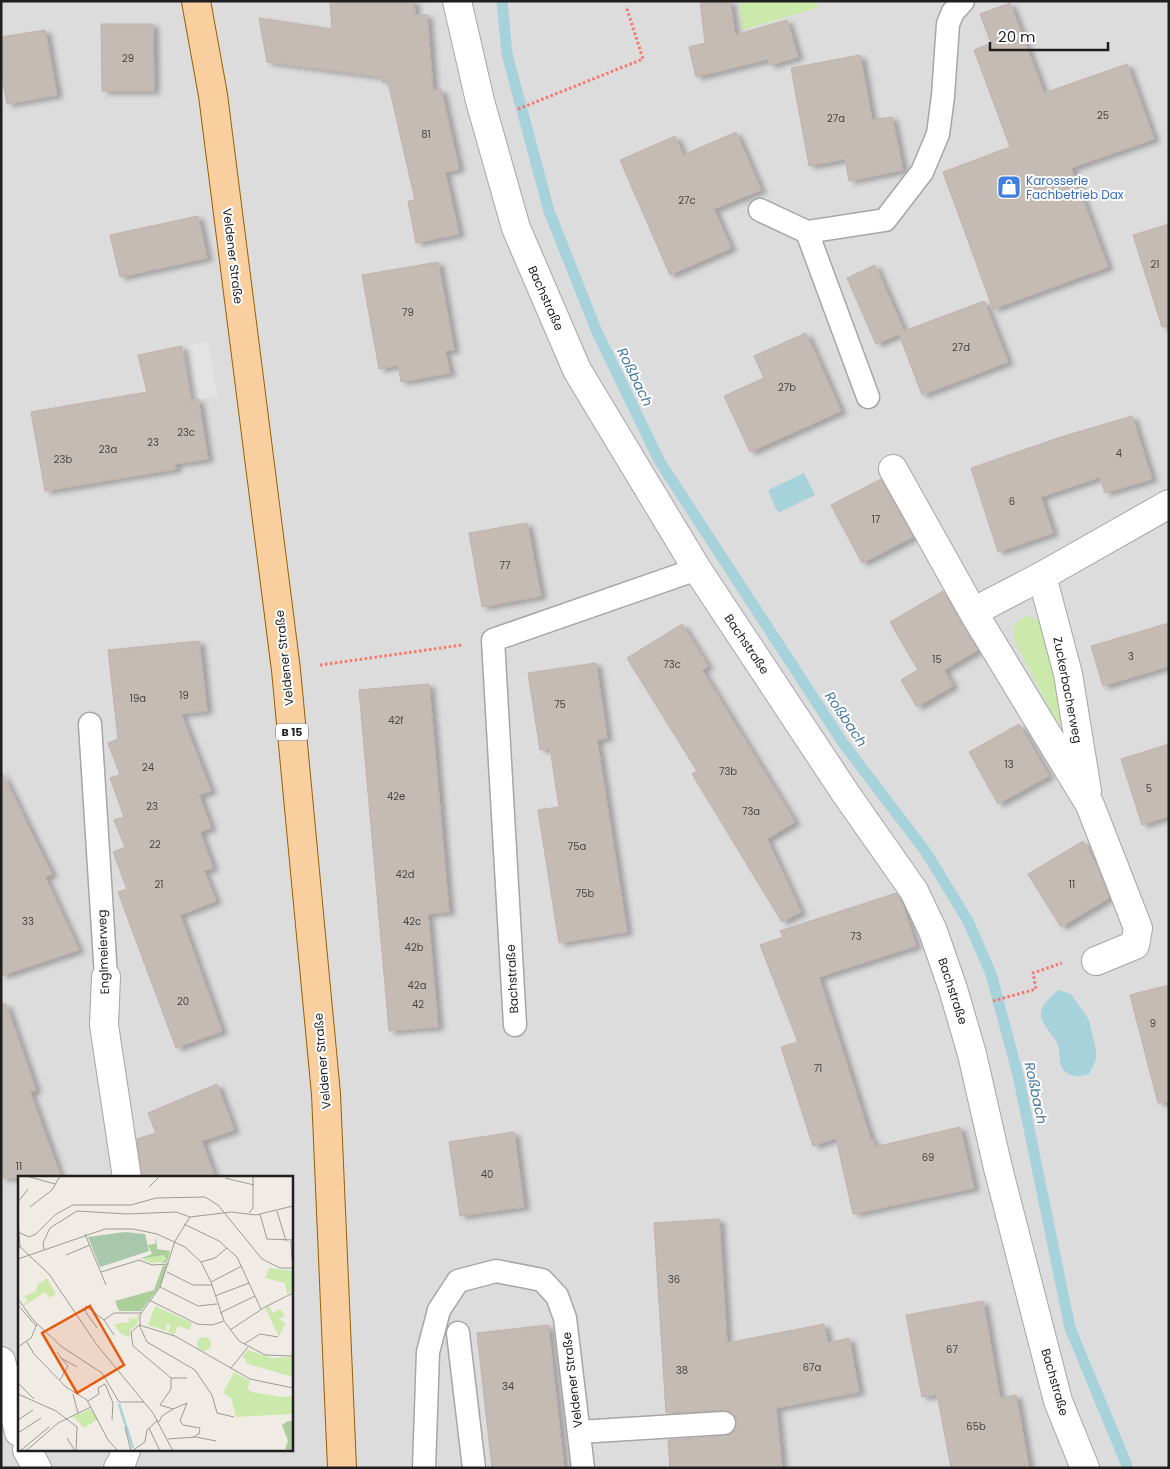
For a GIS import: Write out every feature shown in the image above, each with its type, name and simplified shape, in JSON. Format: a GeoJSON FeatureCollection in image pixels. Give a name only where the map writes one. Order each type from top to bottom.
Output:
{"type":"FeatureCollection","features":[{"type":"Feature","properties":{"kind":"main road","name":"Veldener Straße"},"geometry":{"type":"LineString","coordinates":[[196,1],[212,95],[286,670],[326,1094],[342,1468]]}},
{"type":"Feature","properties":{"kind":"street","name":"Bachstraße"},"geometry":{"type":"LineString","coordinates":[[457,1],[480,101],[516,228],[577,370],[697,569],[846,794],[914,892],[933,931],[954,989],[972,1054],[998,1168],[1058,1401],[1085,1468]]}},
{"type":"Feature","properties":{"kind":"street","name":"Zuckerbacherweg"},"geometry":{"type":"LineString","coordinates":[[893,470],[973,612],[1090,804],[1138,928],[1135,945],[1096,961]]}},
{"type":"Feature","properties":{"kind":"street"},"geometry":{"type":"LineString","coordinates":[[973,612],[1042,576],[1169,504]]}},
{"type":"Feature","properties":{"kind":"street","name":"Zuckerbacherweg"},"geometry":{"type":"LineString","coordinates":[[1042,576],[1068,674],[1090,804]]}},
{"type":"Feature","properties":{"kind":"street","name":"Englmeierweg"},"geometry":{"type":"LineString","coordinates":[[106,977],[104,1024],[128,1176]]}},
{"type":"Feature","properties":{"kind":"street"},"geometry":{"type":"LineString","coordinates":[[1,1361],[18,1428]]}},
{"type":"Feature","properties":{"kind":"street"},"geometry":{"type":"LineString","coordinates":[[28,1452],[37,1468]]}},
{"type":"Feature","properties":{"kind":"street"},"geometry":{"type":"LineString","coordinates":[[118,1468],[125,1452]]}},
{"type":"Feature","properties":{"kind":"lane"},"geometry":{"type":"LineString","coordinates":[[760,210],[807,232],[885,220],[922,172],[938,134],[943,96],[948,24],[953,12],[963,1]]}},
{"type":"Feature","properties":{"kind":"lane"},"geometry":{"type":"LineString","coordinates":[[807,232],[868,397]]}},
{"type":"Feature","properties":{"kind":"lane"},"geometry":{"type":"LineString","coordinates":[[493,640],[697,569]]}},
{"type":"Feature","properties":{"kind":"lane","name":"Bachstraße"},"geometry":{"type":"LineString","coordinates":[[493,640],[515,1025]]}},
{"type":"Feature","properties":{"kind":"lane","name":"Englmeierweg"},"geometry":{"type":"LineString","coordinates":[[90,724],[106,977]]}},
{"type":"Feature","properties":{"kind":"lane","name":"Veldener Straße"},"geometry":{"type":"LineString","coordinates":[[424,1468],[428,1352],[439,1310],[458,1282],[496,1270],[542,1280],[557,1296],[564,1318],[583,1468]]}},
{"type":"Feature","properties":{"kind":"lane"},"geometry":{"type":"LineString","coordinates":[[458,1333],[474,1468]]}},
{"type":"Feature","properties":{"kind":"lane"},"geometry":{"type":"LineString","coordinates":[[579,1432],[724,1423]]}},
{"type":"Feature","properties":{"kind":"path"},"geometry":{"type":"LineString","coordinates":[[535,102],[643,59],[626,6]]}},
{"type":"Feature","properties":{"kind":"path"},"geometry":{"type":"LineString","coordinates":[[286,670],[493,640]]}},
{"type":"Feature","properties":{"kind":"path"},"geometry":{"type":"LineString","coordinates":[[986,1003],[1036,988],[1033,973],[1042,969],[1079,958],[1096,961]]}},
{"type":"Feature","properties":{"kind":"shaded area"},"geometry":{"type":"Polygon","coordinates":[[[1,1],[1169,1],[1169,1468],[1,1468],[1,1]]]}},
{"type":"Feature","properties":{"kind":"shaded area"},"geometry":{"type":"Polygon","coordinates":[[[208,342],[217,396],[191,401],[182,346],[208,342]]]}},
{"type":"Feature","properties":{"kind":"green space"},"geometry":{"type":"Polygon","coordinates":[[[739,1],[816,1],[817,8],[742,30],[739,1]]]}},
{"type":"Feature","properties":{"kind":"green space"},"geometry":{"type":"Polygon","coordinates":[[[1025,616],[1041,621],[1066,722],[1062,724],[1055,720],[1013,637],[1016,625],[1025,616]]]}},
{"type":"Feature","properties":{"kind":"water"},"geometry":{"type":"Polygon","coordinates":[[[804,473],[815,495],[778,513],[768,490],[804,473]]]}},
{"type":"Feature","properties":{"kind":"water"},"geometry":{"type":"Polygon","coordinates":[[[1058,990],[1071,994],[1089,1020],[1096,1050],[1096,1060],[1089,1074],[1075,1076],[1070,1075],[1064,1070],[1061,1064],[1058,1045],[1042,1020],[1042,1008],[1058,990]]]}},
{"type":"Feature","properties":{"kind":"building"},"geometry":{"type":"Polygon","coordinates":[[[330,1],[414,1],[415,15],[427,15],[433,91],[441,89],[459,169],[445,172],[459,234],[416,243],[408,201],[415,200],[388,82],[383,83],[382,77],[267,62],[259,18],[332,29],[330,1]]]}},
{"type":"Feature","properties":{"kind":"building"},"geometry":{"type":"Polygon","coordinates":[[[700,1],[730,1],[735,35],[787,20],[798,57],[770,65],[768,59],[696,77],[689,47],[705,43],[700,1]]]}},
{"type":"Feature","properties":{"kind":"building"},"geometry":{"type":"Polygon","coordinates":[[[1010,3],[1044,93],[1127,64],[1154,139],[1071,168],[1108,267],[993,309],[943,172],[1010,147],[974,50],[991,43],[980,14],[1010,3]]]}},
{"type":"Feature","properties":{"kind":"building"},"geometry":{"type":"Polygon","coordinates":[[[101,24],[153,24],[154,91],[102,91],[101,24]]]}},
{"type":"Feature","properties":{"kind":"building"},"geometry":{"type":"Polygon","coordinates":[[[45,30],[57,95],[7,104],[1,71],[1,37],[45,30]]]}},
{"type":"Feature","properties":{"kind":"building"},"geometry":{"type":"Polygon","coordinates":[[[860,55],[872,120],[892,117],[903,170],[849,181],[845,159],[809,166],[791,68],[860,55]]]}},
{"type":"Feature","properties":{"kind":"building"},"geometry":{"type":"Polygon","coordinates":[[[736,132],[761,190],[714,209],[731,248],[670,275],[620,160],[675,136],[683,155],[736,132]]]}},
{"type":"Feature","properties":{"kind":"building"},"geometry":{"type":"Polygon","coordinates":[[[198,216],[207,258],[120,277],[110,235],[198,216]]]}},
{"type":"Feature","properties":{"kind":"building"},"geometry":{"type":"Polygon","coordinates":[[[1169,224],[1169,326],[1162,327],[1133,235],[1169,224]]]}},
{"type":"Feature","properties":{"kind":"building"},"geometry":{"type":"Polygon","coordinates":[[[438,262],[454,350],[445,351],[450,373],[401,382],[398,365],[379,369],[362,275],[438,262]]]}},
{"type":"Feature","properties":{"kind":"building"},"geometry":{"type":"Polygon","coordinates":[[[875,265],[904,331],[984,301],[1008,362],[922,395],[899,334],[876,344],[847,278],[875,265]]]}},
{"type":"Feature","properties":{"kind":"building"},"geometry":{"type":"Polygon","coordinates":[[[806,333],[841,411],[750,452],[724,396],[764,378],[754,356],[806,333]]]}},
{"type":"Feature","properties":{"kind":"building"},"geometry":{"type":"Polygon","coordinates":[[[182,346],[191,401],[198,399],[208,459],[175,464],[176,469],[45,491],[31,412],[147,392],[138,355],[182,346]]]}},
{"type":"Feature","properties":{"kind":"building"},"geometry":{"type":"Polygon","coordinates":[[[1132,416],[1152,479],[1105,493],[1100,477],[1041,497],[1053,533],[998,552],[971,468],[1061,437],[1132,416]]]}},
{"type":"Feature","properties":{"kind":"building"},"geometry":{"type":"Polygon","coordinates":[[[881,479],[913,537],[862,563],[831,505],[881,479]]]}},
{"type":"Feature","properties":{"kind":"building"},"geometry":{"type":"Polygon","coordinates":[[[527,523],[541,596],[482,607],[469,533],[527,523]]]}},
{"type":"Feature","properties":{"kind":"building"},"geometry":{"type":"Polygon","coordinates":[[[943,591],[978,650],[944,670],[953,686],[917,707],[901,680],[918,670],[890,622],[943,591]]]}},
{"type":"Feature","properties":{"kind":"building"},"geometry":{"type":"Polygon","coordinates":[[[1169,623],[1169,666],[1103,686],[1091,646],[1169,623]]]}},
{"type":"Feature","properties":{"kind":"building"},"geometry":{"type":"Polygon","coordinates":[[[682,624],[708,666],[702,670],[795,822],[767,839],[801,912],[782,922],[692,774],[697,771],[627,658],[682,624]]]}},
{"type":"Feature","properties":{"kind":"building"},"geometry":{"type":"Polygon","coordinates":[[[199,641],[207,711],[181,714],[211,791],[199,795],[211,828],[200,832],[213,868],[204,871],[216,901],[180,915],[222,1031],[176,1048],[118,892],[127,889],[113,852],[125,847],[114,820],[124,817],[110,778],[120,775],[108,743],[118,739],[108,650],[199,641]]]}},
{"type":"Feature","properties":{"kind":"building"},"geometry":{"type":"Polygon","coordinates":[[[596,663],[607,738],[597,740],[627,932],[559,943],[538,810],[559,807],[550,748],[540,750],[528,673],[596,663]]]}},
{"type":"Feature","properties":{"kind":"building"},"geometry":{"type":"Polygon","coordinates":[[[429,684],[449,912],[428,914],[438,1027],[389,1031],[359,690],[429,684]]]}},
{"type":"Feature","properties":{"kind":"building"},"geometry":{"type":"Polygon","coordinates":[[[1019,724],[1049,776],[998,804],[969,752],[1019,724]]]}},
{"type":"Feature","properties":{"kind":"building"},"geometry":{"type":"Polygon","coordinates":[[[1169,744],[1169,816],[1142,825],[1121,759],[1169,744]]]}},
{"type":"Feature","properties":{"kind":"building"},"geometry":{"type":"Polygon","coordinates":[[[1,771],[52,874],[45,877],[79,950],[1,976],[1,771]]]}},
{"type":"Feature","properties":{"kind":"building"},"geometry":{"type":"Polygon","coordinates":[[[1083,841],[1096,864],[1109,898],[1061,927],[1028,874],[1083,841]]]}},
{"type":"Feature","properties":{"kind":"building"},"geometry":{"type":"Polygon","coordinates":[[[896,893],[902,903],[916,946],[819,977],[871,1140],[874,1140],[875,1147],[960,1127],[974,1188],[853,1214],[836,1138],[813,1146],[781,1047],[798,1042],[760,945],[783,937],[780,931],[896,893]]]}},
{"type":"Feature","properties":{"kind":"building"},"geometry":{"type":"Polygon","coordinates":[[[1169,985],[1169,1102],[1158,1103],[1130,995],[1169,985]]]}},
{"type":"Feature","properties":{"kind":"building"},"geometry":{"type":"Polygon","coordinates":[[[1,1004],[6,1004],[36,1090],[30,1092],[60,1176],[1,1178],[1,1004]]]}},
{"type":"Feature","properties":{"kind":"building"},"geometry":{"type":"Polygon","coordinates":[[[217,1084],[234,1130],[202,1141],[214,1176],[142,1176],[137,1139],[156,1133],[148,1113],[217,1084]]]}},
{"type":"Feature","properties":{"kind":"building"},"geometry":{"type":"Polygon","coordinates":[[[514,1132],[524,1207],[460,1216],[449,1142],[514,1132]]]}},
{"type":"Feature","properties":{"kind":"building"},"geometry":{"type":"Polygon","coordinates":[[[719,1219],[727,1343],[824,1324],[828,1343],[849,1338],[859,1392],[776,1408],[782,1468],[670,1468],[668,1440],[725,1436],[732,1434],[737,1422],[735,1415],[724,1410],[666,1413],[654,1223],[719,1219]]]}},
{"type":"Feature","properties":{"kind":"building"},"geometry":{"type":"Polygon","coordinates":[[[983,1301],[1000,1398],[1016,1395],[1029,1468],[951,1468],[937,1394],[922,1397],[906,1315],[983,1301]]]}},
{"type":"Feature","properties":{"kind":"building"},"geometry":{"type":"Polygon","coordinates":[[[548,1325],[564,1468],[492,1468],[477,1333],[548,1325]]]}},
{"type":"Feature","properties":{"kind":"waterway","name":"Roßbach"},"geometry":{"type":"LineString","coordinates":[[502,1],[507,54],[549,211],[597,332],[660,462],[843,743],[926,852],[968,921],[991,974],[1018,1075],[1070,1328],[1128,1468]]}},
{"type":"Feature","properties":{"kind":"place","name":"Karosserie Fachbetrieb Dax"},"geometry":{"type":"Point","coordinates":[1009,187]}}]}
